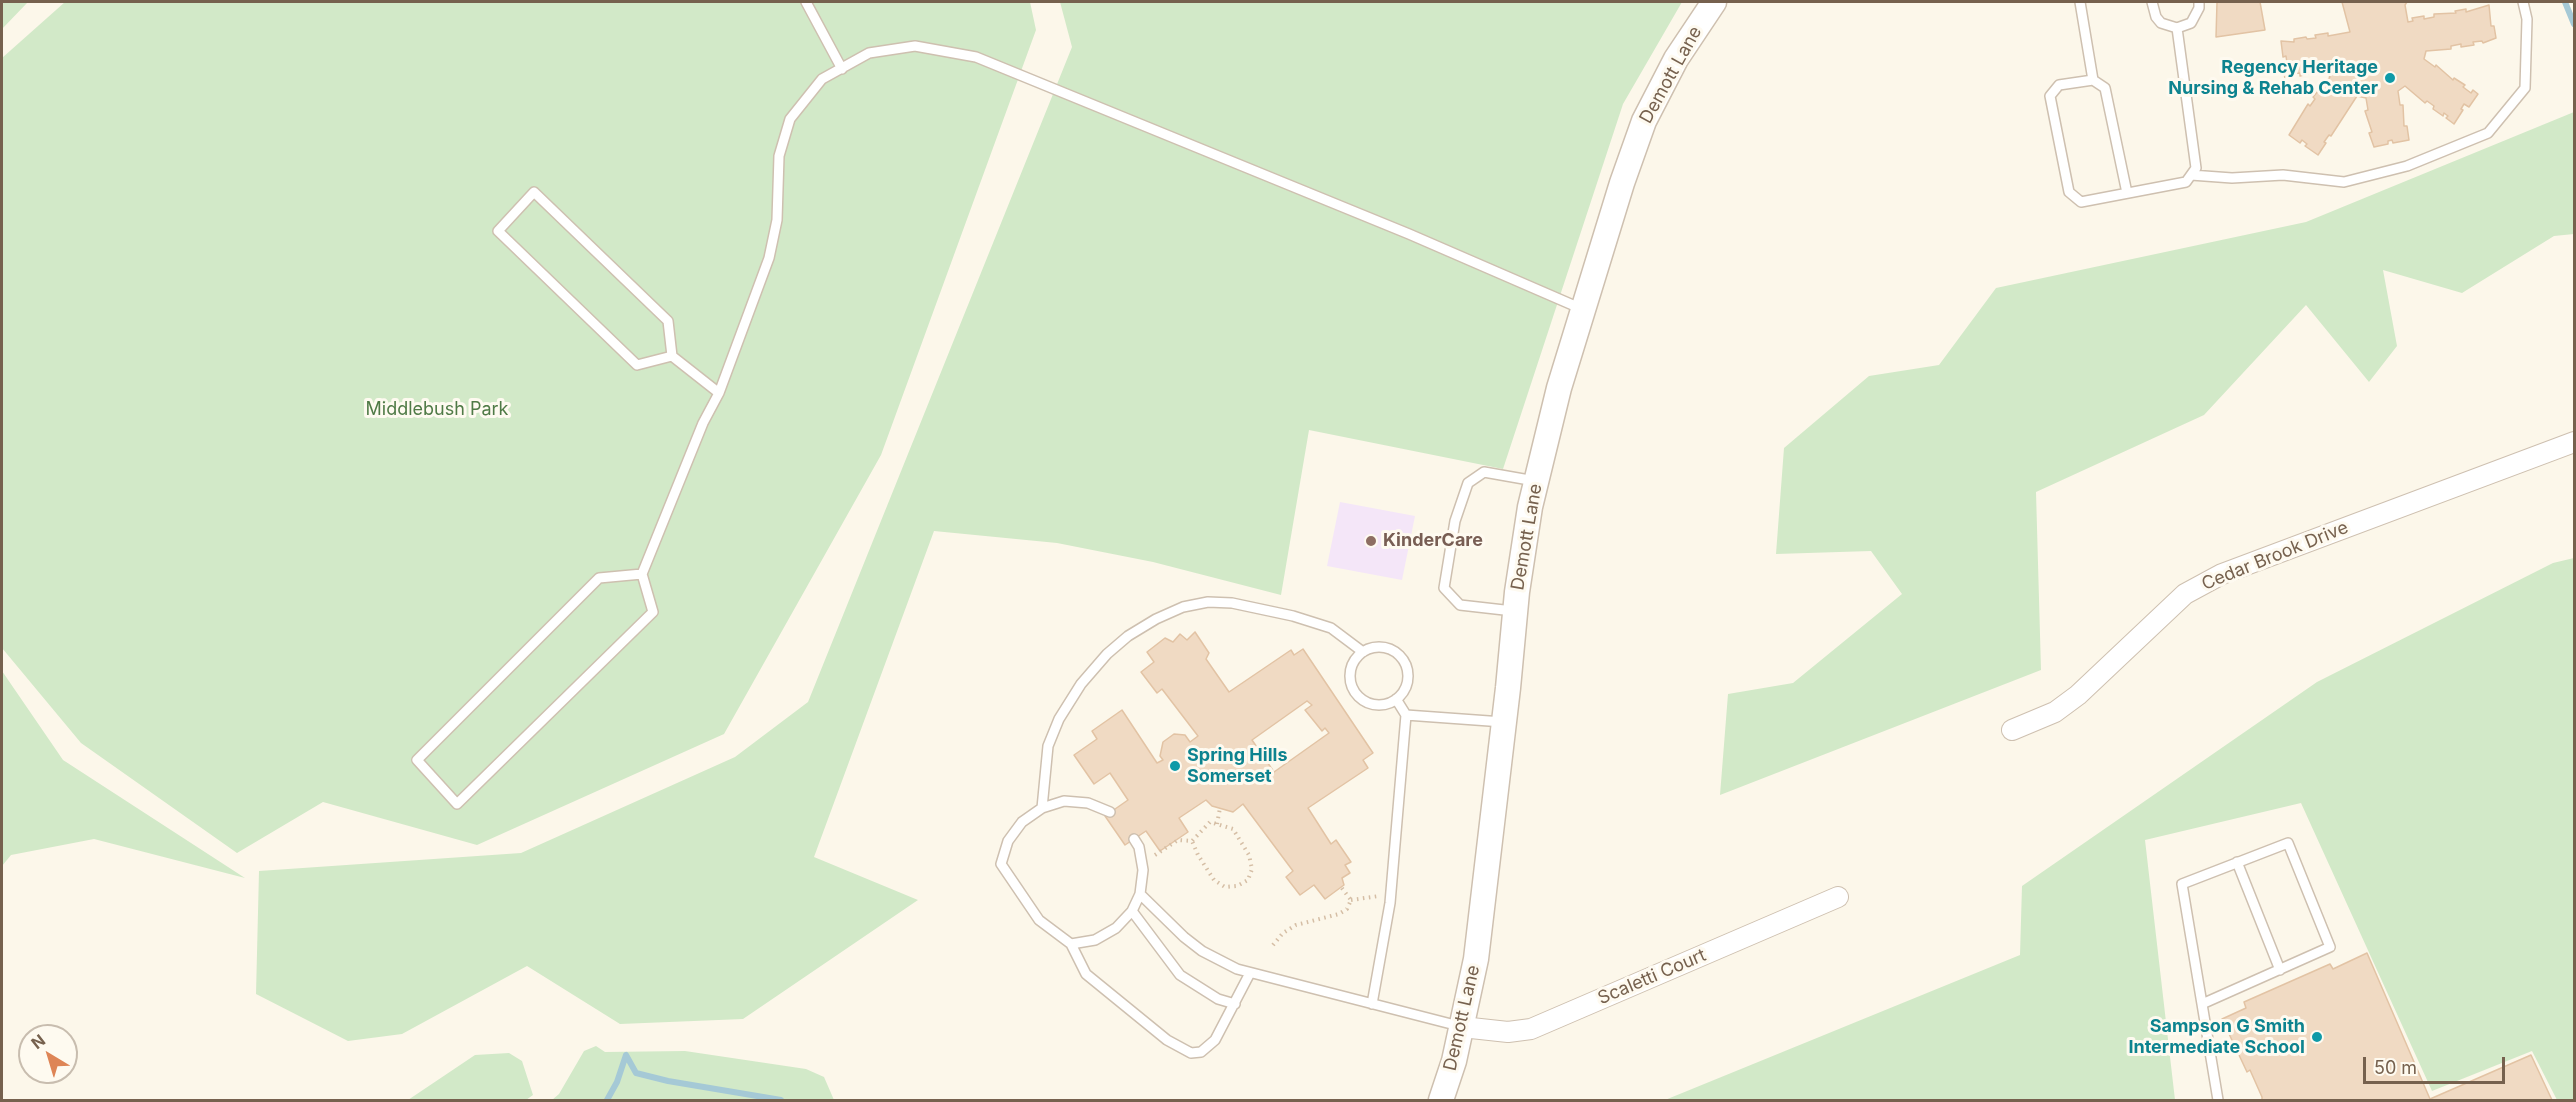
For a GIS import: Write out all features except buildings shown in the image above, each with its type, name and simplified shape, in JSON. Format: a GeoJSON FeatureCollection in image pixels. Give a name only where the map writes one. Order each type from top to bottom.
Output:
{"type":"FeatureCollection","features":[{"type":"Feature","properties":{"kind":"street","name":"Demott Lane"},"geometry":{"type":"LineString","coordinates":[[1441,1101],[1455,1061],[1476,959],[1515,612],[1530,507],[1559,388],[1622,183],[1644,121],[1676,59],[1714,2]]}},
{"type":"Feature","properties":{"kind":"street","name":"Cedar Brook Drive"},"geometry":{"type":"LineString","coordinates":[[2012,730],[2055,712],[2078,695],[2185,594],[2222,574],[2574,442]]}},
{"type":"Feature","properties":{"kind":"street","name":"Scaletti Court"},"geometry":{"type":"LineString","coordinates":[[1462,1027],[1508,1032],[1531,1029],[1838,897]]}},
{"type":"Feature","properties":{"kind":"lane"},"geometry":{"type":"LineString","coordinates":[[806,2],[842,69]]}},
{"type":"Feature","properties":{"kind":"lane"},"geometry":{"type":"LineString","coordinates":[[2080,2],[2094,80],[2105,88],[2127,193]]}},
{"type":"Feature","properties":{"kind":"lane"},"geometry":{"type":"LineString","coordinates":[[2152,2],[2156,17],[2161,23],[2177,28],[2190,23],[2199,8],[2199,2]]}},
{"type":"Feature","properties":{"kind":"lane"},"geometry":{"type":"LineString","coordinates":[[2191,175],[2232,178],[2283,175],[2344,182],[2407,166],[2488,133],[2525,88],[2527,19],[2523,2]]}},
{"type":"Feature","properties":{"kind":"lane"},"geometry":{"type":"LineString","coordinates":[[2094,80],[2060,85],[2050,96],[2068,192],[2081,202],[2186,182],[2196,168],[2177,28]]}},
{"type":"Feature","properties":{"kind":"lane"},"geometry":{"type":"LineString","coordinates":[[642,574],[599,578],[417,760],[457,804],[653,612],[642,574],[703,423],[719,393],[769,258],[777,220],[779,156],[790,119],[822,79],[869,53],[915,45],[976,57],[1409,234],[1583,310]]}},
{"type":"Feature","properties":{"kind":"lane"},"geometry":{"type":"LineString","coordinates":[[672,356],[637,365],[498,231],[534,192],[668,321],[672,356],[719,393]]}},
{"type":"Feature","properties":{"kind":"lane"},"geometry":{"type":"LineString","coordinates":[[1515,612],[1460,605],[1444,588],[1455,521],[1468,483],[1484,472],[1536,481]]}},
{"type":"Feature","properties":{"kind":"lane"},"geometry":{"type":"LineString","coordinates":[[1041,808],[1048,746],[1059,719],[1081,684],[1107,654],[1128,636],[1156,619],[1183,606],[1208,602],[1232,603],[1293,616],[1331,628],[1363,652]]}},
{"type":"Feature","properties":{"kind":"lane"},"geometry":{"type":"LineString","coordinates":[[1371,648],[1391,649],[1405,663],[1407,681],[1404,690],[1396,699],[1382,704],[1373,704],[1357,694],[1350,677],[1351,668],[1363,652],[1371,648]]}},
{"type":"Feature","properties":{"kind":"lane"},"geometry":{"type":"LineString","coordinates":[[1372,1004],[1391,892],[1406,715],[1396,699]]}},
{"type":"Feature","properties":{"kind":"lane"},"geometry":{"type":"LineString","coordinates":[[1406,715],[1504,722]]}},
{"type":"Feature","properties":{"kind":"lane"},"geometry":{"type":"LineString","coordinates":[[1110,812],[1088,802],[1064,801],[1041,808],[1022,822],[1008,841],[1001,864],[1039,920],[1071,944],[1086,974],[1167,1040],[1191,1053],[1201,1052],[1215,1040],[1250,972]]}},
{"type":"Feature","properties":{"kind":"lane"},"geometry":{"type":"LineString","coordinates":[[1071,944],[1095,940],[1116,928],[1132,911],[1140,894],[1143,870],[1139,848],[1134,839]]}},
{"type":"Feature","properties":{"kind":"lane"},"geometry":{"type":"LineString","coordinates":[[2202,1004],[2330,947],[2288,843],[2182,884],[2218,1101]]}},
{"type":"Feature","properties":{"kind":"lane"},"geometry":{"type":"LineString","coordinates":[[2237,862],[2280,970]]}},
{"type":"Feature","properties":{"kind":"lane"},"geometry":{"type":"LineString","coordinates":[[1140,894],[1184,937],[1202,951],[1237,969],[1462,1027]]}},
{"type":"Feature","properties":{"kind":"lane"},"geometry":{"type":"LineString","coordinates":[[1132,911],[1180,975],[1218,999],[1235,1004]]}},
{"type":"Feature","properties":{"kind":"path"},"geometry":{"type":"LineString","coordinates":[[1217,824],[1220,808]]}},
{"type":"Feature","properties":{"kind":"path"},"geometry":{"type":"LineString","coordinates":[[1210,822],[1233,829],[1249,855],[1252,869],[1248,880],[1237,886],[1225,887],[1214,880],[1192,841],[1210,822]]}},
{"type":"Feature","properties":{"kind":"path"},"geometry":{"type":"LineString","coordinates":[[1155,855],[1178,840],[1192,841]]}},
{"type":"Feature","properties":{"kind":"path"},"geometry":{"type":"LineString","coordinates":[[1341,887],[1351,900]]}},
{"type":"Feature","properties":{"kind":"path"},"geometry":{"type":"LineString","coordinates":[[1351,900],[1367,899],[1391,892]]}},
{"type":"Feature","properties":{"kind":"path"},"geometry":{"type":"LineString","coordinates":[[1273,945],[1282,933],[1296,925],[1347,909],[1351,900]]}},
{"type":"Feature","properties":{"kind":"shaded area","name":"KinderCare"},"geometry":{"type":"Polygon","coordinates":[[[1340,502],[1415,516],[1402,580],[1327,566],[1340,502]]]}},
{"type":"Feature","properties":{"kind":"green space"},"geometry":{"type":"Polygon","coordinates":[[[2,2],[28,2],[2,29],[2,2]]]}},
{"type":"Feature","properties":{"kind":"green space","name":"Middlebush Park"},"geometry":{"type":"Polygon","coordinates":[[[65,2],[1030,2],[1036,30],[881,455],[724,734],[477,845],[323,802],[237,853],[81,743],[2,648],[2,58],[65,2]]]}},
{"type":"Feature","properties":{"kind":"green space"},"geometry":{"type":"Polygon","coordinates":[[[1060,2],[1682,2],[1623,104],[1503,469],[1309,430],[1281,595],[1153,562],[1057,543],[934,531],[814,857],[918,900],[743,1019],[620,1024],[527,966],[402,1034],[348,1041],[256,994],[259,871],[521,853],[735,757],[808,702],[1072,47],[1060,2]]]}},
{"type":"Feature","properties":{"kind":"green space"},"geometry":{"type":"Polygon","coordinates":[[[2574,112],[2574,234],[2554,236],[2462,293],[2383,270],[2397,346],[2369,382],[2306,305],[2204,415],[2036,492],[2041,670],[1720,795],[1728,694],[1793,683],[1902,594],[1871,551],[1776,554],[1784,448],[1869,376],[1939,365],[1996,288],[2306,222],[2574,112]]]}},
{"type":"Feature","properties":{"kind":"green space"},"geometry":{"type":"Polygon","coordinates":[[[2574,558],[2574,1100],[2557,1100],[2532,1051],[2432,1091],[2301,803],[2145,840],[2175,1100],[1665,1100],[2020,955],[2022,886],[2317,682],[2553,563],[2574,558]]]}},
{"type":"Feature","properties":{"kind":"green space"},"geometry":{"type":"Polygon","coordinates":[[[2,671],[63,760],[245,878],[94,839],[11,855],[2,866],[2,671]]]}},
{"type":"Feature","properties":{"kind":"green space"},"geometry":{"type":"Polygon","coordinates":[[[596,1046],[605,1052],[685,1051],[806,1069],[824,1077],[834,1100],[552,1100],[559,1094],[584,1051],[596,1046]]]}},
{"type":"Feature","properties":{"kind":"green space"},"geometry":{"type":"Polygon","coordinates":[[[509,1053],[522,1061],[533,1095],[526,1100],[408,1100],[475,1055],[509,1053]]]}},
{"type":"Feature","properties":{"kind":"waterway"},"geometry":{"type":"LineString","coordinates":[[2565,2],[2574,24]]}},
{"type":"Feature","properties":{"kind":"waterway"},"geometry":{"type":"LineString","coordinates":[[626,1055],[636,1073],[668,1081],[781,1100]]}},
{"type":"Feature","properties":{"kind":"waterway"},"geometry":{"type":"LineString","coordinates":[[607,1100],[617,1082],[626,1055]]}},
{"type":"Feature","properties":{"kind":"place","name":"Regency Heritage Nursing & Rehab Center"},"geometry":{"type":"Point","coordinates":[2390,78]}},
{"type":"Feature","properties":{"kind":"place","name":"KinderCare"},"geometry":{"type":"Point","coordinates":[1371,541]}},
{"type":"Feature","properties":{"kind":"place","name":"Spring Hills Somerset"},"geometry":{"type":"Point","coordinates":[1175,766]}},
{"type":"Feature","properties":{"kind":"place","name":"Sampson G Smith Intermediate School"},"geometry":{"type":"Point","coordinates":[2317,1037]}}]}
